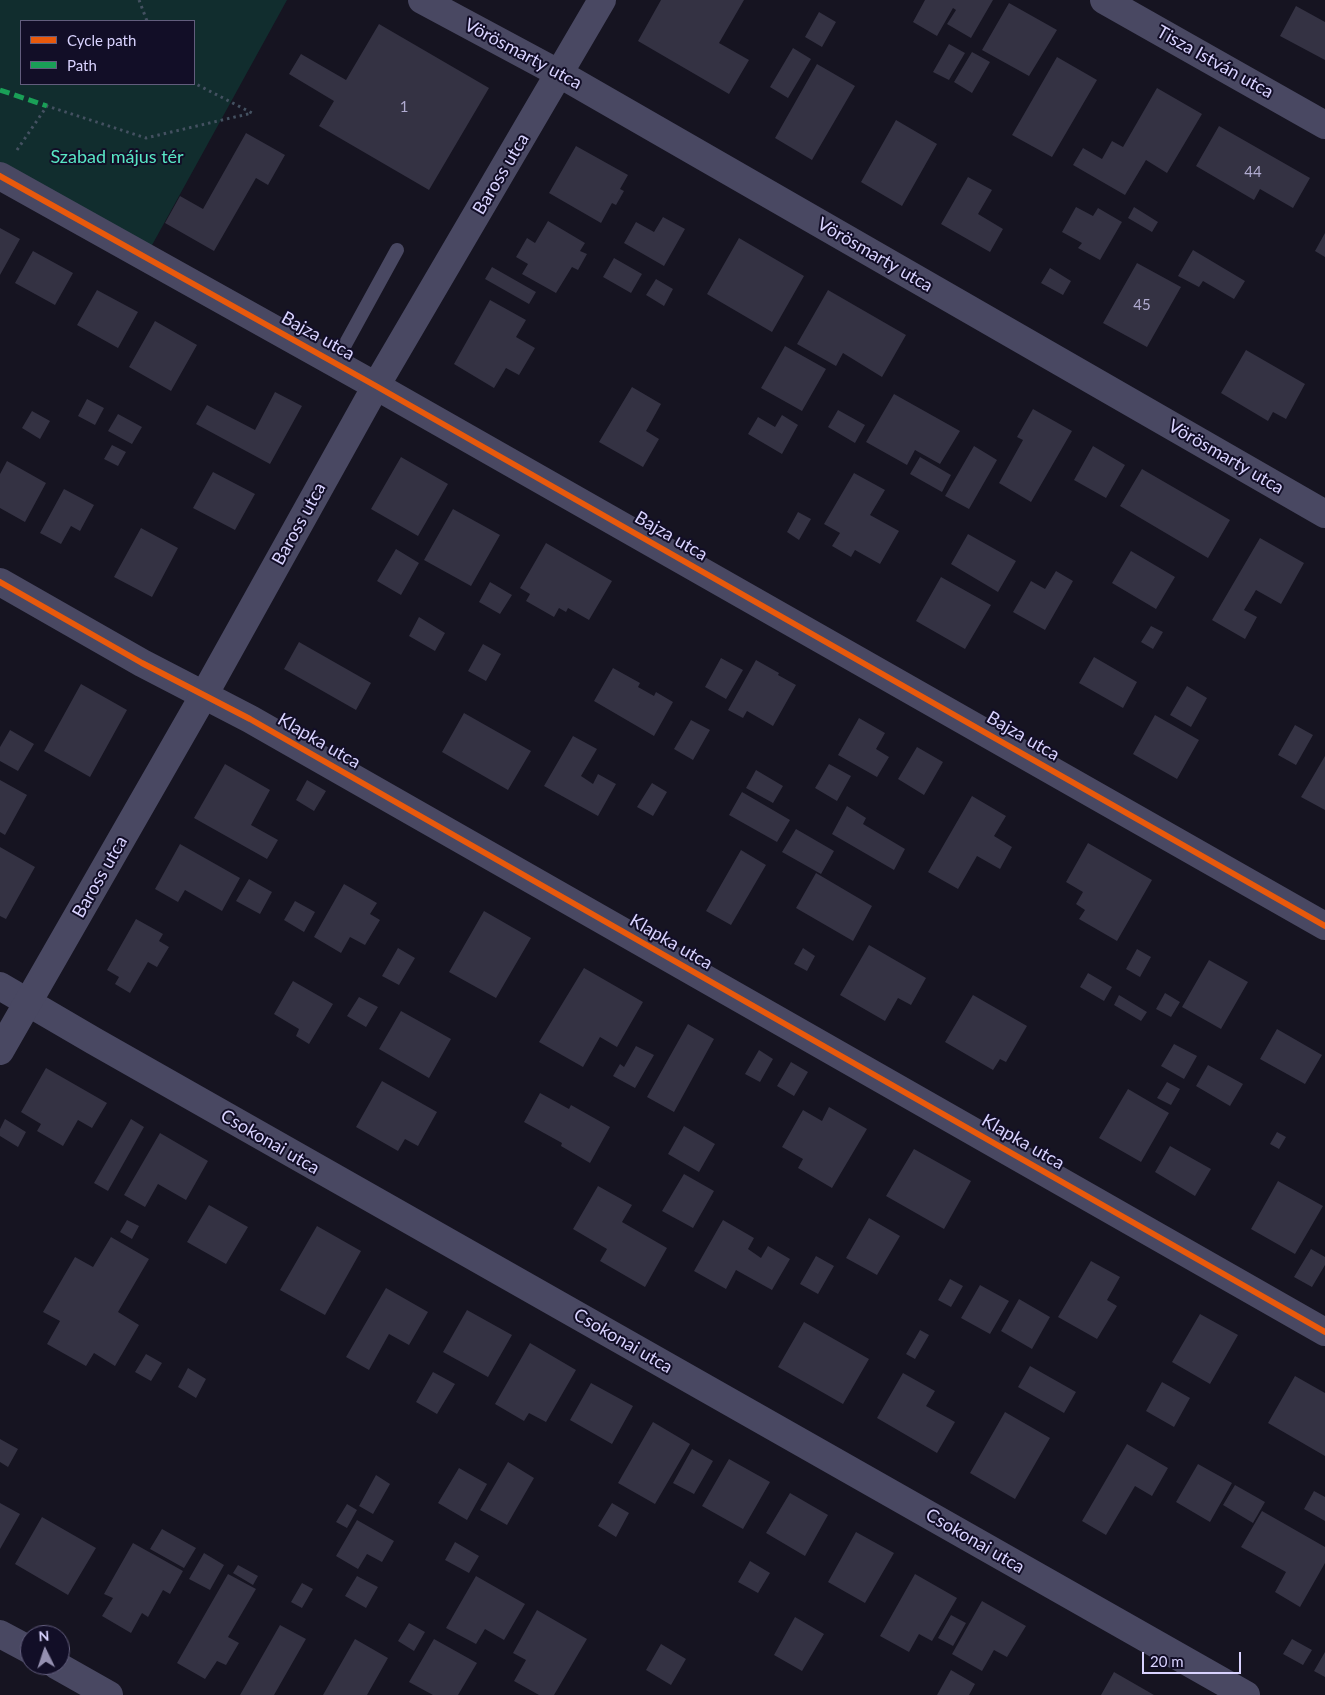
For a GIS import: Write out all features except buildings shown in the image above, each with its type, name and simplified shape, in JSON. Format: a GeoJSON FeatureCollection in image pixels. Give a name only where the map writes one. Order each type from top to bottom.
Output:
{"type":"FeatureCollection","features":[{"type":"Feature","properties":{"kind":"street","name":"Vörösmarty utca"},"geometry":{"type":"LineString","coordinates":[[422,0],[560,74],[1325,514]]}},
{"type":"Feature","properties":{"kind":"street","name":"Baross utca"},"geometry":{"type":"LineString","coordinates":[[0,1051],[204,695],[376,386],[602,0]]}},
{"type":"Feature","properties":{"kind":"street","name":"Tisza István utca"},"geometry":{"type":"LineString","coordinates":[[1104,0],[1325,124]]}},
{"type":"Feature","properties":{"kind":"street","name":"Bajza utca"},"geometry":{"type":"LineString","coordinates":[[0,176],[376,386],[1325,926]]}},
{"type":"Feature","properties":{"kind":"street","name":"Klapka utca"},"geometry":{"type":"LineString","coordinates":[[0,582],[142,663],[258,724],[1325,1332]]}},
{"type":"Feature","properties":{"kind":"street","name":"Csokonai utca"},"geometry":{"type":"LineString","coordinates":[[0,986],[1246,1695]]}},
{"type":"Feature","properties":{"kind":"street"},"geometry":{"type":"LineString","coordinates":[[0,1634],[20,1645]]}},
{"type":"Feature","properties":{"kind":"street"},"geometry":{"type":"LineString","coordinates":[[70,1673],[109,1695]]}},
{"type":"Feature","properties":{"kind":"lane"},"geometry":{"type":"LineString","coordinates":[[335,363],[398,250]]}},
{"type":"Feature","properties":{"kind":"path"},"geometry":{"type":"LineString","coordinates":[[139,0],[147,20]]}},
{"type":"Feature","properties":{"kind":"path"},"geometry":{"type":"LineString","coordinates":[[0,176],[47,106],[146,138],[252,113],[195,84]]}},
{"type":"Feature","properties":{"kind":"green space","name":"Szabad május tér"},"geometry":{"type":"Polygon","coordinates":[[[0,0],[287,0],[146,256],[0,176],[0,0]]]}},
{"type":"Feature","properties":{"kind":"marked path"},"geometry":{"type":"LineString","coordinates":[[0,90],[47,106]]}},
{"type":"Feature","properties":{"kind":"cycle path"},"geometry":{"type":"LineString","coordinates":[[0,176],[376,386],[1325,926]]}},
{"type":"Feature","properties":{"kind":"cycle path"},"geometry":{"type":"LineString","coordinates":[[0,582],[142,663],[250,719],[1325,1332]]}}]}
